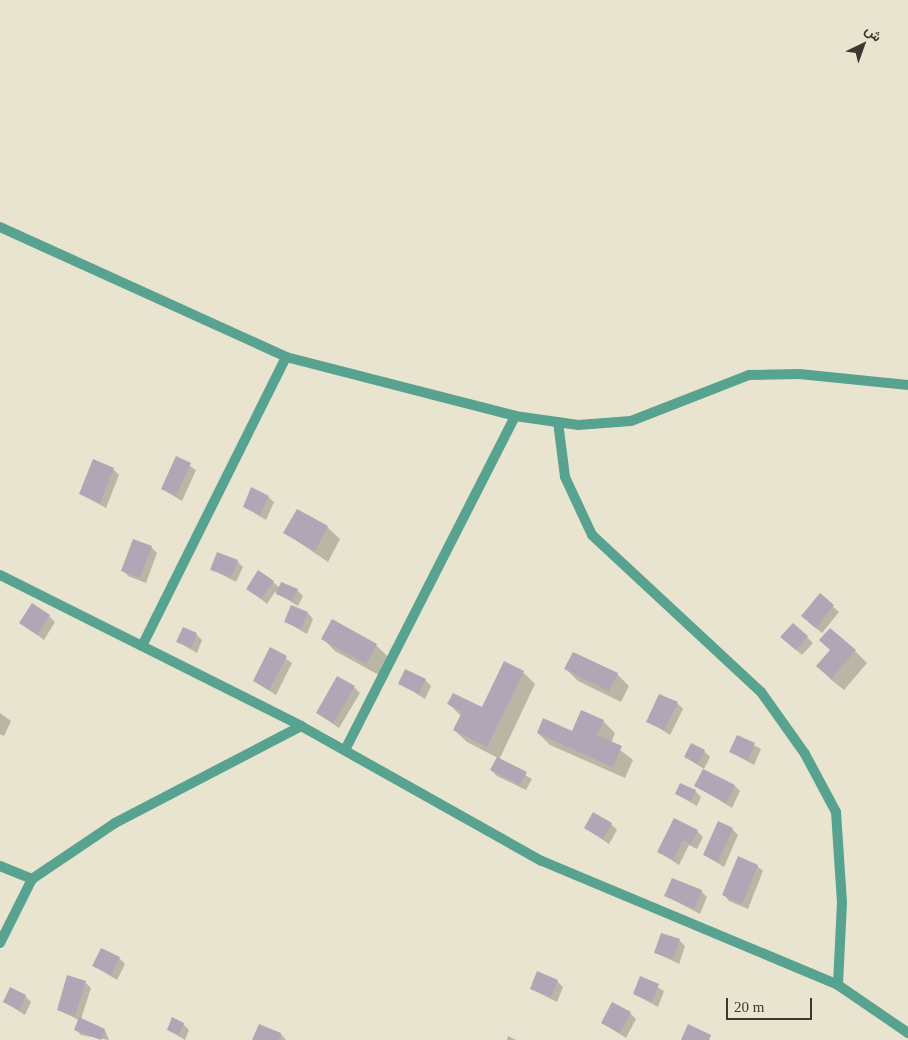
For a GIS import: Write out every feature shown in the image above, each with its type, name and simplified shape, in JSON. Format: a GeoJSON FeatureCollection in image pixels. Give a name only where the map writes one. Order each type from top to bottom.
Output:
{"type":"FeatureCollection","features":[{"type":"Feature","properties":{"kind":"street"},"geometry":{"type":"LineString","coordinates":[[0,227],[286,357],[515,416],[558,422],[631,420],[749,375],[799,374],[908,385]]}},
{"type":"Feature","properties":{"kind":"street"},"geometry":{"type":"LineString","coordinates":[[142,646],[286,357]]}},
{"type":"Feature","properties":{"kind":"street"},"geometry":{"type":"LineString","coordinates":[[345,750],[515,416]]}},
{"type":"Feature","properties":{"kind":"street"},"geometry":{"type":"LineString","coordinates":[[558,422],[565,477],[592,535],[761,692],[805,754],[836,812],[842,902],[838,985]]}},
{"type":"Feature","properties":{"kind":"street"},"geometry":{"type":"LineString","coordinates":[[0,575],[300,726],[542,861],[838,985],[908,1033]]}},
{"type":"Feature","properties":{"kind":"street"},"geometry":{"type":"LineString","coordinates":[[0,943],[32,879],[115,823],[300,726]]}},
{"type":"Feature","properties":{"kind":"street"},"geometry":{"type":"LineString","coordinates":[[0,866],[32,879]]}},
{"type":"Feature","properties":{"kind":"building"},"geometry":{"type":"Polygon","coordinates":[[[176,456],[191,463],[176,496],[161,489],[176,456]]]}},
{"type":"Feature","properties":{"kind":"building"},"geometry":{"type":"Polygon","coordinates":[[[93,459],[114,468],[100,503],[79,494],[93,459]]]}},
{"type":"Feature","properties":{"kind":"building"},"geometry":{"type":"Polygon","coordinates":[[[251,487],[269,496],[260,515],[243,507],[251,487]]]}},
{"type":"Feature","properties":{"kind":"building"},"geometry":{"type":"Polygon","coordinates":[[[297,509],[328,526],[315,551],[283,533],[297,509]]]}},
{"type":"Feature","properties":{"kind":"building"},"geometry":{"type":"Polygon","coordinates":[[[133,539],[152,546],[140,578],[121,571],[133,539]]]}},
{"type":"Feature","properties":{"kind":"building"},"geometry":{"type":"Polygon","coordinates":[[[217,552],[238,560],[231,577],[210,570],[217,552]]]}},
{"type":"Feature","properties":{"kind":"building"},"geometry":{"type":"Polygon","coordinates":[[[258,570],[274,581],[261,599],[246,589],[258,570]]]}},
{"type":"Feature","properties":{"kind":"building"},"geometry":{"type":"Polygon","coordinates":[[[281,582],[298,589],[292,601],[276,594],[281,582]]]}},
{"type":"Feature","properties":{"kind":"building"},"geometry":{"type":"Polygon","coordinates":[[[820,593],[834,605],[816,628],[801,616],[820,593]]]}},
{"type":"Feature","properties":{"kind":"building"},"geometry":{"type":"Polygon","coordinates":[[[32,603],[50,615],[37,635],[19,623],[32,603]]]}},
{"type":"Feature","properties":{"kind":"building"},"geometry":{"type":"Polygon","coordinates":[[[291,605],[308,612],[301,629],[284,622],[291,605]]]}},
{"type":"Feature","properties":{"kind":"building"},"geometry":{"type":"Polygon","coordinates":[[[332,619],[377,644],[366,664],[321,639],[332,619]]]}},
{"type":"Feature","properties":{"kind":"building"},"geometry":{"type":"Polygon","coordinates":[[[793,623],[808,636],[796,650],[780,637],[793,623]]]}},
{"type":"Feature","properties":{"kind":"building"},"geometry":{"type":"Polygon","coordinates":[[[183,627],[197,633],[191,648],[176,642],[183,627]]]}},
{"type":"Feature","properties":{"kind":"building"},"geometry":{"type":"Polygon","coordinates":[[[830,628],[856,650],[831,679],[816,666],[830,650],[819,640],[830,628]]]}},
{"type":"Feature","properties":{"kind":"building"},"geometry":{"type":"Polygon","coordinates":[[[270,647],[287,656],[269,690],[253,681],[270,647]]]}},
{"type":"Feature","properties":{"kind":"building"},"geometry":{"type":"Polygon","coordinates":[[[573,652],[618,673],[609,691],[564,669],[573,652]]]}},
{"type":"Feature","properties":{"kind":"building"},"geometry":{"type":"Polygon","coordinates":[[[504,661],[524,671],[487,747],[453,730],[462,712],[447,704],[453,693],[482,707],[504,661]]]}},
{"type":"Feature","properties":{"kind":"building"},"geometry":{"type":"Polygon","coordinates":[[[405,669],[426,679],[419,694],[398,684],[405,669]]]}},
{"type":"Feature","properties":{"kind":"building"},"geometry":{"type":"Polygon","coordinates":[[[337,676],[355,686],[333,723],[316,713],[337,676]]]}},
{"type":"Feature","properties":{"kind":"building"},"geometry":{"type":"Polygon","coordinates":[[[659,694],[678,702],[664,730],[646,722],[659,694]]]}},
{"type":"Feature","properties":{"kind":"building"},"geometry":{"type":"Polygon","coordinates":[[[581,710],[604,720],[597,735],[622,746],[613,767],[537,733],[543,718],[572,731],[581,710]]]}},
{"type":"Feature","properties":{"kind":"building"},"geometry":{"type":"Polygon","coordinates":[[[737,735],[755,743],[748,760],[729,752],[737,735]]]}},
{"type":"Feature","properties":{"kind":"building"},"geometry":{"type":"Polygon","coordinates":[[[691,743],[705,750],[698,764],[684,757],[691,743]]]}},
{"type":"Feature","properties":{"kind":"building"},"geometry":{"type":"Polygon","coordinates":[[[497,757],[527,772],[520,785],[490,770],[497,757]]]}},
{"type":"Feature","properties":{"kind":"building"},"geometry":{"type":"Polygon","coordinates":[[[703,769],[735,785],[726,803],[694,786],[703,769]]]}},
{"type":"Feature","properties":{"kind":"building"},"geometry":{"type":"Polygon","coordinates":[[[680,783],[696,790],[691,801],[675,794],[680,783]]]}},
{"type":"Feature","properties":{"kind":"building"},"geometry":{"type":"Polygon","coordinates":[[[593,812],[612,823],[603,839],[584,828],[593,812]]]}},
{"type":"Feature","properties":{"kind":"building"},"geometry":{"type":"Polygon","coordinates":[[[674,818],[698,830],[691,844],[683,840],[673,860],[657,852],[674,818]]]}},
{"type":"Feature","properties":{"kind":"building"},"geometry":{"type":"Polygon","coordinates":[[[718,821],[733,828],[718,862],[703,855],[718,821]]]}},
{"type":"Feature","properties":{"kind":"building"},"geometry":{"type":"Polygon","coordinates":[[[738,856],[758,865],[742,904],[722,895],[738,856]]]}},
{"type":"Feature","properties":{"kind":"building"},"geometry":{"type":"Polygon","coordinates":[[[672,878],[702,890],[694,909],[664,896],[672,878]]]}},
{"type":"Feature","properties":{"kind":"building"},"geometry":{"type":"Polygon","coordinates":[[[661,933],[680,939],[673,959],[654,953],[661,933]]]}},
{"type":"Feature","properties":{"kind":"building"},"geometry":{"type":"Polygon","coordinates":[[[101,948],[120,957],[111,975],[92,966],[101,948]]]}},
{"type":"Feature","properties":{"kind":"building"},"geometry":{"type":"Polygon","coordinates":[[[537,971],[558,980],[551,997],[530,989],[537,971]]]}},
{"type":"Feature","properties":{"kind":"building"},"geometry":{"type":"Polygon","coordinates":[[[67,975],[86,981],[75,1016],[57,1010],[67,975]]]}},
{"type":"Feature","properties":{"kind":"building"},"geometry":{"type":"Polygon","coordinates":[[[640,976],[659,984],[652,1002],[633,994],[640,976]]]}},
{"type":"Feature","properties":{"kind":"building"},"geometry":{"type":"Polygon","coordinates":[[[10,987],[26,995],[19,1010],[3,1002],[10,987]]]}},
{"type":"Feature","properties":{"kind":"building"},"geometry":{"type":"Polygon","coordinates":[[[612,1002],[631,1012],[620,1033],[601,1023],[612,1002]]]}},
{"type":"Feature","properties":{"kind":"building"},"geometry":{"type":"Polygon","coordinates":[[[79,1017],[105,1029],[101,1040],[74,1030],[79,1017]]]}},
{"type":"Feature","properties":{"kind":"building"},"geometry":{"type":"Polygon","coordinates":[[[172,1017],[184,1023],[179,1035],[167,1030],[172,1017]]]}},
{"type":"Feature","properties":{"kind":"building"},"geometry":{"type":"Polygon","coordinates":[[[259,1024],[281,1033],[279,1040],[252,1040],[259,1024]]]}},
{"type":"Feature","properties":{"kind":"building"},"geometry":{"type":"Polygon","coordinates":[[[688,1024],[711,1035],[709,1040],[681,1040],[688,1024]]]}}]}
